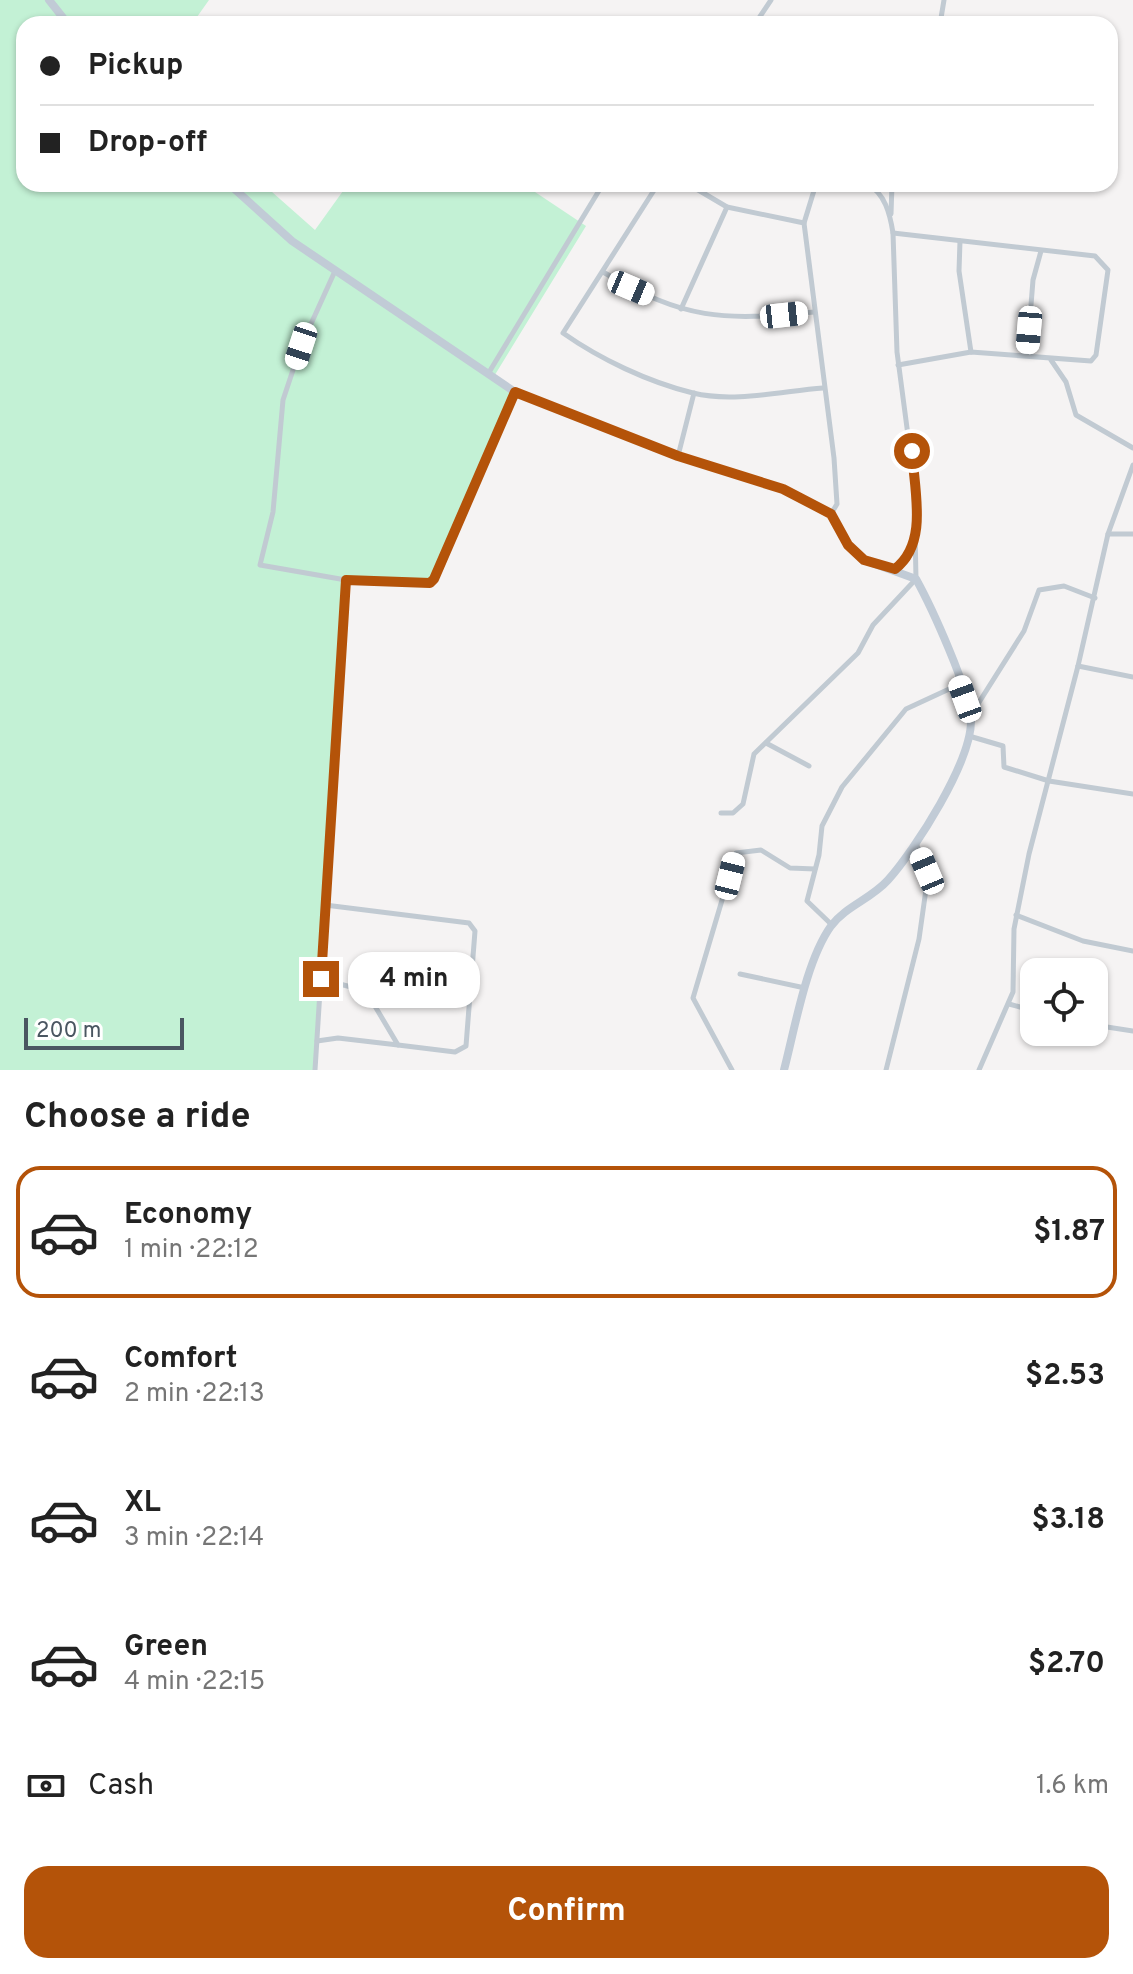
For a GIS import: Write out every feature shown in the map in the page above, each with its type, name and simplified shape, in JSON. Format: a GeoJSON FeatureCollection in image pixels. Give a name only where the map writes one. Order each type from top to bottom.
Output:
{"type":"FeatureCollection","features":[{"type":"Feature","properties":{"kind":"street"},"geometry":{"type":"LineString","coordinates":[[49,0],[62,16]]}},
{"type":"Feature","properties":{"kind":"street"},"geometry":{"type":"LineString","coordinates":[[238,192],[278,230],[515,392],[678,456],[769,483],[831,514],[855,553],[864,560],[916,579]]}},
{"type":"Feature","properties":{"kind":"street"},"geometry":{"type":"LineString","coordinates":[[487,375],[598,192]]}},
{"type":"Feature","properties":{"kind":"street"},"geometry":{"type":"LineString","coordinates":[[653,192],[563,333],[615,363],[694,393],[724,396],[823,388]]}},
{"type":"Feature","properties":{"kind":"street"},"geometry":{"type":"LineString","coordinates":[[702,192],[727,207],[804,223]]}},
{"type":"Feature","properties":{"kind":"street"},"geometry":{"type":"LineString","coordinates":[[814,192],[804,223],[837,504],[831,514]]}},
{"type":"Feature","properties":{"kind":"street"},"geometry":{"type":"LineString","coordinates":[[877,192],[890,215]]}},
{"type":"Feature","properties":{"kind":"street"},"geometry":{"type":"LineString","coordinates":[[891,192],[898,365],[912,451],[916,579],[936,618],[971,715]]}},
{"type":"Feature","properties":{"kind":"street"},"geometry":{"type":"LineString","coordinates":[[681,309],[727,207]]}},
{"type":"Feature","properties":{"kind":"street"},"geometry":{"type":"LineString","coordinates":[[893,233],[1095,256],[1108,270],[1094,359],[1051,359],[971,352],[898,365]]}},
{"type":"Feature","properties":{"kind":"street"},"geometry":{"type":"LineString","coordinates":[[960,241],[959,271],[971,352]]}},
{"type":"Feature","properties":{"kind":"street"},"geometry":{"type":"LineString","coordinates":[[1027,355],[1033,280],[1041,251]]}},
{"type":"Feature","properties":{"kind":"street"},"geometry":{"type":"LineString","coordinates":[[335,271],[301,346],[283,400],[273,512],[260,565],[346,580],[430,583],[515,392]]}},
{"type":"Feature","properties":{"kind":"street"},"geometry":{"type":"LineString","coordinates":[[603,272],[681,309],[711,317],[814,312]]}},
{"type":"Feature","properties":{"kind":"street"},"geometry":{"type":"LineString","coordinates":[[1051,359],[1070,391],[1074,412],[1133,448]]}},
{"type":"Feature","properties":{"kind":"street"},"geometry":{"type":"LineString","coordinates":[[678,456],[694,393]]}},
{"type":"Feature","properties":{"kind":"street"},"geometry":{"type":"LineString","coordinates":[[979,1070],[1009,1004],[1015,973],[1016,915],[1108,534],[1133,468]]}},
{"type":"Feature","properties":{"kind":"street"},"geometry":{"type":"LineString","coordinates":[[1108,534],[1133,534]]}},
{"type":"Feature","properties":{"kind":"street"},"geometry":{"type":"LineString","coordinates":[[895,569],[907,560],[916,543]]}},
{"type":"Feature","properties":{"kind":"street"},"geometry":{"type":"LineString","coordinates":[[721,813],[733,813],[743,804],[748,768],[754,754],[858,653],[873,625],[916,579]]}},
{"type":"Feature","properties":{"kind":"street"},"geometry":{"type":"LineString","coordinates":[[315,1070],[346,580]]}},
{"type":"Feature","properties":{"kind":"street"},"geometry":{"type":"LineString","coordinates":[[784,1070],[821,942],[832,925],[888,880],[944,798],[968,736],[971,715],[1024,631],[1039,590],[1064,586],[1095,598]]}},
{"type":"Feature","properties":{"kind":"street"},"geometry":{"type":"LineString","coordinates":[[1078,666],[1133,677]]}},
{"type":"Feature","properties":{"kind":"street"},"geometry":{"type":"LineString","coordinates":[[832,925],[807,901],[829,810],[873,747],[911,705],[960,684]]}},
{"type":"Feature","properties":{"kind":"street"},"geometry":{"type":"LineString","coordinates":[[968,736],[1003,746],[1004,767],[1049,781],[1133,794]]}},
{"type":"Feature","properties":{"kind":"street"},"geometry":{"type":"LineString","coordinates":[[766,743],[809,766]]}},
{"type":"Feature","properties":{"kind":"street"},"geometry":{"type":"LineString","coordinates":[[886,1070],[919,939],[928,875],[915,842]]}},
{"type":"Feature","properties":{"kind":"street"},"geometry":{"type":"LineString","coordinates":[[732,1070],[693,998],[736,853],[740,850],[761,850],[790,868],[815,869]]}},
{"type":"Feature","properties":{"kind":"street"},"geometry":{"type":"LineString","coordinates":[[317,1041],[338,1038],[455,1052],[466,1046],[475,931],[469,923],[457,919],[325,905]]}},
{"type":"Feature","properties":{"kind":"street"},"geometry":{"type":"LineString","coordinates":[[1016,915],[1083,941],[1133,951]]}},
{"type":"Feature","properties":{"kind":"street"},"geometry":{"type":"LineString","coordinates":[[740,974],[807,988]]}},
{"type":"Feature","properties":{"kind":"street"},"geometry":{"type":"LineString","coordinates":[[321,979],[366,991],[398,1045]]}},
{"type":"Feature","properties":{"kind":"street"},"geometry":{"type":"LineString","coordinates":[[1009,1004],[1020,1007]]}},
{"type":"Feature","properties":{"kind":"street"},"geometry":{"type":"LineString","coordinates":[[1108,1027],[1133,1031]]}},
{"type":"Feature","properties":{"kind":"green space"},"geometry":{"type":"Polygon","coordinates":[[[0,0],[209,0],[198,16],[16,16],[16,192],[272,192],[315,230],[342,192],[535,192],[586,226],[493,378],[515,392],[441,568],[430,583],[346,580],[315,1070],[0,1070],[0,0]]]}},
{"type":"Feature","properties":{"kind":"route"},"geometry":{"type":"LineString","coordinates":[[321,979],[346,580],[430,583],[434,579],[505,408],[515,392],[678,456],[783,489],[831,514],[840,534],[864,560],[895,569],[907,560],[916,543],[912,451]]}}]}
